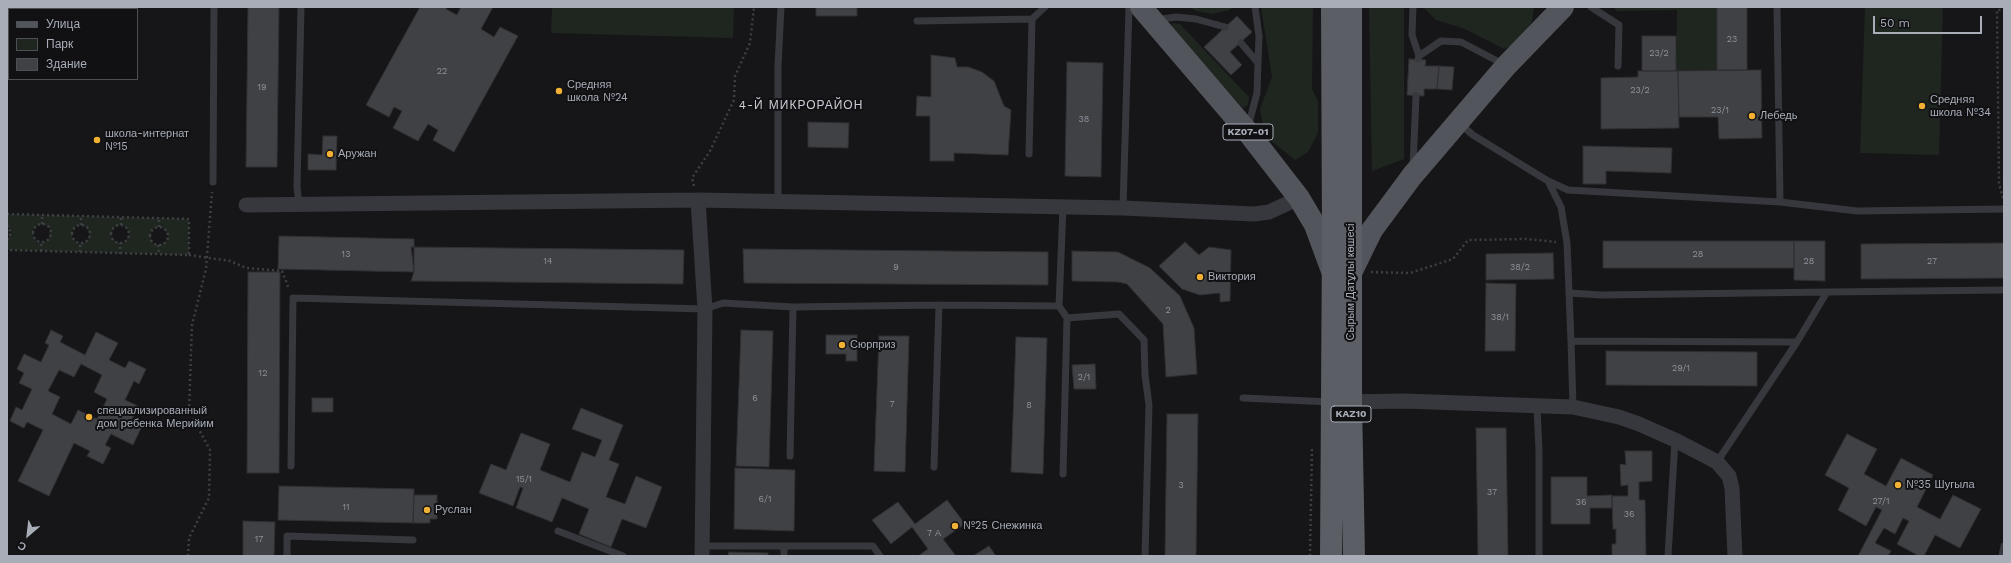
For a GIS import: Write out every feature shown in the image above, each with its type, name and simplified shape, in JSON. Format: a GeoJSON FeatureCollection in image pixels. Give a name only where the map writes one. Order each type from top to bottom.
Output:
{"type":"FeatureCollection","features":[{"type":"Feature","properties":{"kind":"highway","name":"Сырым Датұлы көшесі"},"geometry":{"type":"LineString","coordinates":[[1332,7],[1342,272]]}},
{"type":"Feature","properties":{"kind":"highway","name":"Сырым Датұлы көшесі"},"geometry":{"type":"LineString","coordinates":[[1331,556],[1341,402],[1342,272],[1351,7]]}},
{"type":"Feature","properties":{"kind":"highway","name":"Сырым Датұлы көшесі"},"geometry":{"type":"LineString","coordinates":[[1341,402],[1354,556]]}},
{"type":"Feature","properties":{"kind":"main road"},"geometry":{"type":"LineString","coordinates":[[1537,33],[1543,12],[1542,7]]}},
{"type":"Feature","properties":{"kind":"main road"},"geometry":{"type":"LineString","coordinates":[[1342,272],[1412,176],[1506,66],[1563,7]]}},
{"type":"Feature","properties":{"kind":"main road","name":"KZ07-01"},"geometry":{"type":"LineString","coordinates":[[1149,12],[1247,131],[1299,198],[1342,272]]}},
{"type":"Feature","properties":{"kind":"street"},"geometry":{"type":"LineString","coordinates":[[246,205],[698,200],[1123,208],[1254,214],[1269,212],[1299,198]]}},
{"type":"Feature","properties":{"kind":"street"},"geometry":{"type":"LineString","coordinates":[[698,200],[705,309],[702,551]]}},
{"type":"Feature","properties":{"kind":"street"},"geometry":{"type":"LineString","coordinates":[[1341,402],[1404,401],[1573,407],[1619,417],[1675,440],[1718,462],[1729,476],[1732,488],[1735,556]]}},
{"type":"Feature","properties":{"kind":"lane"},"geometry":{"type":"LineString","coordinates":[[213,182],[214,7]]}},
{"type":"Feature","properties":{"kind":"lane"},"geometry":{"type":"LineString","coordinates":[[299,204],[297,187],[301,7]]}},
{"type":"Feature","properties":{"kind":"lane"},"geometry":{"type":"LineString","coordinates":[[778,202],[778,66],[781,7]]}},
{"type":"Feature","properties":{"kind":"lane"},"geometry":{"type":"LineString","coordinates":[[917,21],[1032,19],[1045,7]]}},
{"type":"Feature","properties":{"kind":"lane"},"geometry":{"type":"LineString","coordinates":[[1123,208],[1129,7]]}},
{"type":"Feature","properties":{"kind":"lane"},"geometry":{"type":"LineString","coordinates":[[1247,131],[1257,93],[1259,36],[1255,7]]}},
{"type":"Feature","properties":{"kind":"lane"},"geometry":{"type":"LineString","coordinates":[[1413,7],[1412,35],[1418,58],[1441,41],[1461,42],[1506,66]]}},
{"type":"Feature","properties":{"kind":"lane"},"geometry":{"type":"LineString","coordinates":[[1590,7],[1619,25],[1618,66]]}},
{"type":"Feature","properties":{"kind":"lane"},"geometry":{"type":"LineString","coordinates":[[1777,7],[1780,202]]}},
{"type":"Feature","properties":{"kind":"lane"},"geometry":{"type":"LineString","coordinates":[[1149,12],[1196,19],[1225,27]]}},
{"type":"Feature","properties":{"kind":"lane"},"geometry":{"type":"LineString","coordinates":[[1029,154],[1032,19]]}},
{"type":"Feature","properties":{"kind":"lane"},"geometry":{"type":"LineString","coordinates":[[1241,42],[1258,63]]}},
{"type":"Feature","properties":{"kind":"lane"},"geometry":{"type":"LineString","coordinates":[[1412,176],[1416,96]]}},
{"type":"Feature","properties":{"kind":"lane"},"geometry":{"type":"LineString","coordinates":[[1458,121],[1473,135],[1548,181],[1568,190],[1780,202],[1857,211],[2004,209]]}},
{"type":"Feature","properties":{"kind":"lane"},"geometry":{"type":"LineString","coordinates":[[1548,181],[1561,207],[1567,243],[1573,407]]}},
{"type":"Feature","properties":{"kind":"lane"},"geometry":{"type":"LineString","coordinates":[[1063,207],[1059,306],[1067,318],[1063,474]]}},
{"type":"Feature","properties":{"kind":"lane"},"geometry":{"type":"LineString","coordinates":[[1570,293],[1601,295],[2004,290]]}},
{"type":"Feature","properties":{"kind":"lane"},"geometry":{"type":"LineString","coordinates":[[1718,462],[1797,342],[1827,292]]}},
{"type":"Feature","properties":{"kind":"lane"},"geometry":{"type":"LineString","coordinates":[[291,466],[293,298],[705,309],[722,303],[793,307],[939,305],[1059,306]]}},
{"type":"Feature","properties":{"kind":"lane"},"geometry":{"type":"LineString","coordinates":[[934,467],[939,305]]}},
{"type":"Feature","properties":{"kind":"lane"},"geometry":{"type":"LineString","coordinates":[[790,456],[793,307]]}},
{"type":"Feature","properties":{"kind":"lane"},"geometry":{"type":"LineString","coordinates":[[1067,318],[1119,314],[1144,340],[1145,375],[1149,405],[1145,556]]}},
{"type":"Feature","properties":{"kind":"lane"},"geometry":{"type":"LineString","coordinates":[[1571,341],[1797,342]]}},
{"type":"Feature","properties":{"kind":"lane"},"geometry":{"type":"LineString","coordinates":[[1243,398],[1341,402]]}},
{"type":"Feature","properties":{"kind":"lane"},"geometry":{"type":"LineString","coordinates":[[1537,406],[1540,451],[1539,556]]}},
{"type":"Feature","properties":{"kind":"lane"},"geometry":{"type":"LineString","coordinates":[[1668,556],[1675,440]]}},
{"type":"Feature","properties":{"kind":"lane"},"geometry":{"type":"LineString","coordinates":[[558,531],[624,556]]}},
{"type":"Feature","properties":{"kind":"lane"},"geometry":{"type":"LineString","coordinates":[[287,556],[288,536],[413,540]]}},
{"type":"Feature","properties":{"kind":"lane"},"geometry":{"type":"LineString","coordinates":[[702,551],[784,546],[873,546],[880,556]]}},
{"type":"Feature","properties":{"kind":"lane"},"geometry":{"type":"LineString","coordinates":[[784,546],[784,556]]}},
{"type":"Feature","properties":{"kind":"lane"},"geometry":{"type":"LineString","coordinates":[[2002,556],[2004,546]]}},
{"type":"Feature","properties":{"kind":"path"},"geometry":{"type":"LineString","coordinates":[[698,200],[692,178],[710,151],[734,100],[735,76],[750,43],[754,7]]}},
{"type":"Feature","properties":{"kind":"path"},"geometry":{"type":"LineString","coordinates":[[2004,10],[1997,10],[1999,184],[2004,201]]}},
{"type":"Feature","properties":{"kind":"path"},"geometry":{"type":"LineString","coordinates":[[188,556],[189,538],[209,498],[210,450],[189,411],[192,325],[207,258],[213,182]]}},
{"type":"Feature","properties":{"kind":"path"},"geometry":{"type":"LineString","coordinates":[[7,214],[189,219],[189,255]]}},
{"type":"Feature","properties":{"kind":"path"},"geometry":{"type":"LineString","coordinates":[[42,215],[42,224]]}},
{"type":"Feature","properties":{"kind":"path"},"geometry":{"type":"LineString","coordinates":[[81,216],[81,225]]}},
{"type":"Feature","properties":{"kind":"path"},"geometry":{"type":"LineString","coordinates":[[121,217],[121,225]]}},
{"type":"Feature","properties":{"kind":"path"},"geometry":{"type":"LineString","coordinates":[[159,218],[159,227]]}},
{"type":"Feature","properties":{"kind":"path"},"geometry":{"type":"LineString","coordinates":[[42,224],[50,229],[50,235],[47,240],[41,242],[36,240],[33,233],[34,228],[42,224]]}},
{"type":"Feature","properties":{"kind":"path"},"geometry":{"type":"LineString","coordinates":[[7,225],[11,233],[7,240]]}},
{"type":"Feature","properties":{"kind":"path"},"geometry":{"type":"LineString","coordinates":[[81,225],[86,227],[90,233],[88,239],[80,243],[73,239],[72,234],[75,227],[81,225]]}},
{"type":"Feature","properties":{"kind":"path"},"geometry":{"type":"LineString","coordinates":[[121,225],[126,227],[129,235],[125,242],[120,243],[112,239],[111,233],[115,227],[121,225]]}},
{"type":"Feature","properties":{"kind":"path"},"geometry":{"type":"LineString","coordinates":[[158,246],[166,242],[168,237],[166,231],[159,227],[153,229],[150,235],[151,241],[158,246],[159,254]]}},
{"type":"Feature","properties":{"kind":"path"},"geometry":{"type":"LineString","coordinates":[[1342,272],[1410,273],[1453,259],[1468,240],[1526,239],[1567,243]]}},
{"type":"Feature","properties":{"kind":"path"},"geometry":{"type":"LineString","coordinates":[[41,242],[41,251]]}},
{"type":"Feature","properties":{"kind":"path"},"geometry":{"type":"LineString","coordinates":[[80,243],[80,252]]}},
{"type":"Feature","properties":{"kind":"path"},"geometry":{"type":"LineString","coordinates":[[120,243],[120,254]]}},
{"type":"Feature","properties":{"kind":"path"},"geometry":{"type":"LineString","coordinates":[[7,250],[189,255],[230,261],[246,268],[282,271],[293,298]]}},
{"type":"Feature","properties":{"kind":"path"},"geometry":{"type":"LineString","coordinates":[[1310,556],[1312,440]]}},
{"type":"Feature","properties":{"kind":"green space"},"geometry":{"type":"Polygon","coordinates":[[[552,7],[734,7],[733,38],[551,33],[552,7]]]}},
{"type":"Feature","properties":{"kind":"green space"},"geometry":{"type":"Polygon","coordinates":[[[1190,7],[1233,7],[1230,10],[1211,14],[1196,11],[1190,7]]]}},
{"type":"Feature","properties":{"kind":"green space"},"geometry":{"type":"Polygon","coordinates":[[[1261,7],[1313,7],[1312,89],[1318,101],[1318,133],[1308,152],[1295,160],[1265,136],[1260,109],[1272,77],[1261,7]]]}},
{"type":"Feature","properties":{"kind":"green space"},"geometry":{"type":"Polygon","coordinates":[[[1369,7],[1404,7],[1404,159],[1372,171],[1369,7]]]}},
{"type":"Feature","properties":{"kind":"green space"},"geometry":{"type":"Polygon","coordinates":[[[1423,7],[1534,7],[1532,21],[1520,42],[1504,49],[1465,29],[1436,20],[1423,7]]]}},
{"type":"Feature","properties":{"kind":"green space"},"geometry":{"type":"Polygon","coordinates":[[[1614,7],[1717,7],[1717,70],[1676,71],[1677,10],[1616,11],[1614,7]]]}},
{"type":"Feature","properties":{"kind":"green space"},"geometry":{"type":"Polygon","coordinates":[[[1865,7],[1943,7],[1939,155],[1860,153],[1865,7]]]}},
{"type":"Feature","properties":{"kind":"green space"},"geometry":{"type":"Polygon","coordinates":[[[1172,23],[1180,24],[1249,97],[1248,105],[1243,108],[1170,30],[1172,23]]]}},
{"type":"Feature","properties":{"kind":"green space"},"geometry":{"type":"Polygon","coordinates":[[[7,214],[189,219],[189,255],[7,250],[7,240],[11,233],[7,225],[7,214]],[[39,225],[34,228],[33,236],[38,242],[44,242],[49,238],[50,229],[45,225],[39,225]],[[78,225],[73,229],[72,237],[77,243],[83,243],[88,239],[89,233],[86,227],[78,225]],[[121,225],[115,227],[111,233],[112,239],[120,243],[125,242],[129,235],[126,227],[121,225]],[[159,227],[153,229],[150,235],[153,243],[158,245],[166,242],[168,237],[164,229],[159,227]]]}},
{"type":"Feature","properties":{"kind":"building"},"geometry":{"type":"Polygon","coordinates":[[[7,7],[44,7],[8,8],[7,19],[7,7]]]}},
{"type":"Feature","properties":{"kind":"building"},"geometry":{"type":"Polygon","coordinates":[[[248,7],[279,7],[277,167],[246,167],[248,7]]]}},
{"type":"Feature","properties":{"kind":"building"},"geometry":{"type":"Polygon","coordinates":[[[420,7],[447,7],[446,9],[457,15],[461,7],[493,7],[481,29],[494,37],[500,27],[518,36],[454,152],[433,140],[438,130],[428,124],[418,141],[393,128],[402,111],[394,107],[389,117],[366,105],[420,7]]]}},
{"type":"Feature","properties":{"kind":"building"},"geometry":{"type":"Polygon","coordinates":[[[816,7],[857,7],[857,16],[816,16],[816,7]]]}},
{"type":"Feature","properties":{"kind":"building"},"geometry":{"type":"Polygon","coordinates":[[[1717,7],[1747,7],[1747,70],[1717,70],[1717,7]]]}},
{"type":"Feature","properties":{"kind":"building"},"geometry":{"type":"Polygon","coordinates":[[[1237,16],[1252,32],[1230,52],[1242,65],[1231,75],[1204,47],[1237,16]]]}},
{"type":"Feature","properties":{"kind":"building"},"geometry":{"type":"Polygon","coordinates":[[[1642,36],[1676,36],[1676,71],[1642,71],[1642,36]]]}},
{"type":"Feature","properties":{"kind":"building"},"geometry":{"type":"Polygon","coordinates":[[[931,55],[955,58],[957,67],[968,67],[982,72],[994,81],[1004,106],[1011,110],[1008,155],[954,153],[954,161],[930,161],[930,116],[916,116],[917,96],[931,97],[931,55]]]}},
{"type":"Feature","properties":{"kind":"building"},"geometry":{"type":"Polygon","coordinates":[[[1409,59],[1426,60],[1425,66],[1439,66],[1437,89],[1424,89],[1424,96],[1407,95],[1409,59]]]}},
{"type":"Feature","properties":{"kind":"building"},"geometry":{"type":"Polygon","coordinates":[[[1067,62],[1103,63],[1101,177],[1065,176],[1067,62]]]}},
{"type":"Feature","properties":{"kind":"building"},"geometry":{"type":"Polygon","coordinates":[[[1439,66],[1454,67],[1452,90],[1437,89],[1439,66]]]}},
{"type":"Feature","properties":{"kind":"building"},"geometry":{"type":"Polygon","coordinates":[[[1761,70],[1762,138],[1719,139],[1718,117],[1679,117],[1678,71],[1761,70]]]}},
{"type":"Feature","properties":{"kind":"building"},"geometry":{"type":"Polygon","coordinates":[[[1638,71],[1678,71],[1679,128],[1601,129],[1601,78],[1638,77],[1638,71]]]}},
{"type":"Feature","properties":{"kind":"building"},"geometry":{"type":"Polygon","coordinates":[[[808,122],[849,123],[848,148],[808,147],[808,122]]]}},
{"type":"Feature","properties":{"kind":"building"},"geometry":{"type":"Polygon","coordinates":[[[323,136],[337,136],[336,170],[308,170],[308,154],[322,155],[323,136]]]}},
{"type":"Feature","properties":{"kind":"building"},"geometry":{"type":"Polygon","coordinates":[[[1583,146],[1672,148],[1671,173],[1606,171],[1606,184],[1583,184],[1583,146]]]}},
{"type":"Feature","properties":{"kind":"building"},"geometry":{"type":"Polygon","coordinates":[[[279,236],[414,239],[414,272],[278,269],[279,236]]]}},
{"type":"Feature","properties":{"kind":"building"},"geometry":{"type":"Polygon","coordinates":[[[1603,241],[1794,241],[1794,268],[1603,268],[1603,241]]]}},
{"type":"Feature","properties":{"kind":"building"},"geometry":{"type":"Polygon","coordinates":[[[1794,241],[1825,241],[1825,281],[1794,280],[1794,241]]]}},
{"type":"Feature","properties":{"kind":"building","name":"Виктория"},"geometry":{"type":"Polygon","coordinates":[[[1185,242],[1199,255],[1209,247],[1231,250],[1230,301],[1220,302],[1220,293],[1200,295],[1182,289],[1159,266],[1185,242]]]}},
{"type":"Feature","properties":{"kind":"building"},"geometry":{"type":"Polygon","coordinates":[[[2004,243],[2004,278],[1861,279],[1861,244],[2004,243]]]}},
{"type":"Feature","properties":{"kind":"building"},"geometry":{"type":"Polygon","coordinates":[[[411,247],[684,250],[683,284],[411,281],[414,272],[411,247]]]}},
{"type":"Feature","properties":{"kind":"building"},"geometry":{"type":"Polygon","coordinates":[[[743,249],[1048,252],[1048,285],[744,283],[743,249]]]}},
{"type":"Feature","properties":{"kind":"building"},"geometry":{"type":"Polygon","coordinates":[[[1072,251],[1118,252],[1150,268],[1180,296],[1194,328],[1197,374],[1166,377],[1163,324],[1127,284],[1118,282],[1072,281],[1072,251]]]}},
{"type":"Feature","properties":{"kind":"building"},"geometry":{"type":"Polygon","coordinates":[[[1553,253],[1554,279],[1486,280],[1486,254],[1553,253]]]}},
{"type":"Feature","properties":{"kind":"building"},"geometry":{"type":"Polygon","coordinates":[[[248,272],[280,272],[279,473],[247,473],[248,272]]]}},
{"type":"Feature","properties":{"kind":"building"},"geometry":{"type":"Polygon","coordinates":[[[1486,283],[1516,284],[1515,351],[1485,351],[1486,283]]]}},
{"type":"Feature","properties":{"kind":"building"},"geometry":{"type":"Polygon","coordinates":[[[51,330],[63,336],[60,342],[85,355],[96,332],[118,343],[109,360],[125,368],[129,361],[146,369],[139,384],[134,381],[125,400],[138,406],[132,419],[143,424],[133,445],[111,434],[105,445],[111,448],[103,464],[87,456],[90,451],[74,443],[49,496],[18,481],[43,430],[27,422],[24,428],[10,421],[16,407],[22,410],[32,389],[19,383],[24,373],[17,369],[24,354],[41,362],[49,345],[45,343],[51,330]],[[81,364],[74,377],[59,370],[48,391],[60,397],[52,414],[71,424],[78,410],[97,419],[107,399],[94,392],[102,375],[81,364]]]}},
{"type":"Feature","properties":{"kind":"building"},"geometry":{"type":"Polygon","coordinates":[[[741,330],[773,331],[769,467],[736,466],[741,330]]]}},
{"type":"Feature","properties":{"kind":"building"},"geometry":{"type":"Polygon","coordinates":[[[826,335],[857,335],[857,361],[846,361],[846,354],[826,354],[826,335]]]}},
{"type":"Feature","properties":{"kind":"building"},"geometry":{"type":"Polygon","coordinates":[[[879,336],[909,336],[905,472],[874,471],[879,336]]]}},
{"type":"Feature","properties":{"kind":"building"},"geometry":{"type":"Polygon","coordinates":[[[1016,337],[1047,338],[1043,474],[1011,472],[1016,337]]]}},
{"type":"Feature","properties":{"kind":"building"},"geometry":{"type":"Polygon","coordinates":[[[1606,351],[1757,352],[1757,386],[1606,385],[1606,351]]]}},
{"type":"Feature","properties":{"kind":"building"},"geometry":{"type":"Polygon","coordinates":[[[1095,364],[1096,389],[1074,389],[1072,365],[1095,364]]]}},
{"type":"Feature","properties":{"kind":"building"},"geometry":{"type":"Polygon","coordinates":[[[312,398],[333,398],[333,412],[312,412],[312,398]]]}},
{"type":"Feature","properties":{"kind":"building"},"geometry":{"type":"Polygon","coordinates":[[[581,408],[623,425],[609,460],[619,464],[606,497],[625,504],[636,476],[662,487],[646,528],[622,519],[611,547],[579,534],[589,509],[562,498],[552,522],[516,508],[523,488],[520,487],[513,506],[479,493],[491,464],[506,470],[521,433],[550,444],[540,470],[570,482],[582,452],[595,457],[602,440],[572,429],[581,408]]]}},
{"type":"Feature","properties":{"kind":"building"},"geometry":{"type":"Polygon","coordinates":[[[1167,414],[1198,414],[1196,556],[1165,556],[1167,414]]]}},
{"type":"Feature","properties":{"kind":"building"},"geometry":{"type":"Polygon","coordinates":[[[1476,428],[1506,428],[1508,556],[1478,556],[1476,428]]]}},
{"type":"Feature","properties":{"kind":"building"},"geometry":{"type":"Polygon","coordinates":[[[1847,434],[1877,449],[1864,474],[1886,486],[1901,458],[1933,475],[1917,507],[1940,519],[1953,495],[1981,509],[1960,548],[1935,535],[1924,556],[1919,556],[1897,544],[1909,521],[1903,518],[1895,534],[1884,528],[1875,543],[1891,551],[1888,556],[1858,556],[1882,510],[1876,507],[1866,526],[1838,510],[1849,488],[1825,475],[1847,434]]]}},
{"type":"Feature","properties":{"kind":"building"},"geometry":{"type":"Polygon","coordinates":[[[1625,451],[1652,451],[1652,481],[1639,482],[1639,500],[1645,500],[1646,556],[1612,556],[1612,544],[1616,544],[1616,529],[1613,529],[1612,496],[1628,496],[1628,485],[1621,486],[1620,464],[1626,465],[1625,451]]]}},
{"type":"Feature","properties":{"kind":"building"},"geometry":{"type":"Polygon","coordinates":[[[735,468],[795,470],[794,531],[734,529],[735,468]]]}},
{"type":"Feature","properties":{"kind":"building"},"geometry":{"type":"Polygon","coordinates":[[[1551,477],[1587,477],[1587,496],[1612,495],[1612,508],[1590,508],[1590,524],[1551,524],[1551,477]]]}},
{"type":"Feature","properties":{"kind":"building"},"geometry":{"type":"Polygon","coordinates":[[[279,486],[414,489],[413,523],[278,520],[279,486]]]}},
{"type":"Feature","properties":{"kind":"building"},"geometry":{"type":"Polygon","coordinates":[[[414,495],[437,495],[437,519],[430,519],[430,523],[413,523],[414,495]]]}},
{"type":"Feature","properties":{"kind":"building"},"geometry":{"type":"Polygon","coordinates":[[[947,500],[965,524],[943,539],[956,556],[918,556],[928,549],[912,527],[891,544],[872,520],[898,502],[915,524],[947,500]]]}},
{"type":"Feature","properties":{"kind":"building"},"geometry":{"type":"Polygon","coordinates":[[[243,521],[275,522],[274,556],[243,556],[243,521]]]}},
{"type":"Feature","properties":{"kind":"building"},"geometry":{"type":"Polygon","coordinates":[[[989,546],[996,556],[973,556],[989,546]]]}},
{"type":"Feature","properties":{"kind":"building"},"geometry":{"type":"Polygon","coordinates":[[[729,552],[768,553],[768,556],[728,556],[729,552]]]}},
{"type":"Feature","properties":{"kind":"place","name":"Средняя школа №24"},"geometry":{"type":"Point","coordinates":[559,91]}},
{"type":"Feature","properties":{"kind":"place","name":"Средняя школа №34"},"geometry":{"type":"Point","coordinates":[1922,106]}},
{"type":"Feature","properties":{"kind":"place","name":"Лебедь"},"geometry":{"type":"Point","coordinates":[1752,116]}},
{"type":"Feature","properties":{"kind":"place","name":"школа-интернат №15"},"geometry":{"type":"Point","coordinates":[97,140]}},
{"type":"Feature","properties":{"kind":"place","name":"Аружан"},"geometry":{"type":"Point","coordinates":[330,154]}},
{"type":"Feature","properties":{"kind":"place","name":"Виктория"},"geometry":{"type":"Point","coordinates":[1200,277]}},
{"type":"Feature","properties":{"kind":"place","name":"Сюрприз"},"geometry":{"type":"Point","coordinates":[842,345]}},
{"type":"Feature","properties":{"kind":"place","name":"специализированный дом ребенка Мерийим"},"geometry":{"type":"Point","coordinates":[89,417]}},
{"type":"Feature","properties":{"kind":"place","name":"№35 Шугыла"},"geometry":{"type":"Point","coordinates":[1898,485]}},
{"type":"Feature","properties":{"kind":"place","name":"Руслан"},"geometry":{"type":"Point","coordinates":[427,510]}},
{"type":"Feature","properties":{"kind":"place","name":"№25 Снежинка"},"geometry":{"type":"Point","coordinates":[955,526]}},
{"type":"Feature","properties":{"kind":"district","name":"4-Й МИКРОРАЙОН"},"geometry":{"type":"Point","coordinates":[801,105]}}]}
